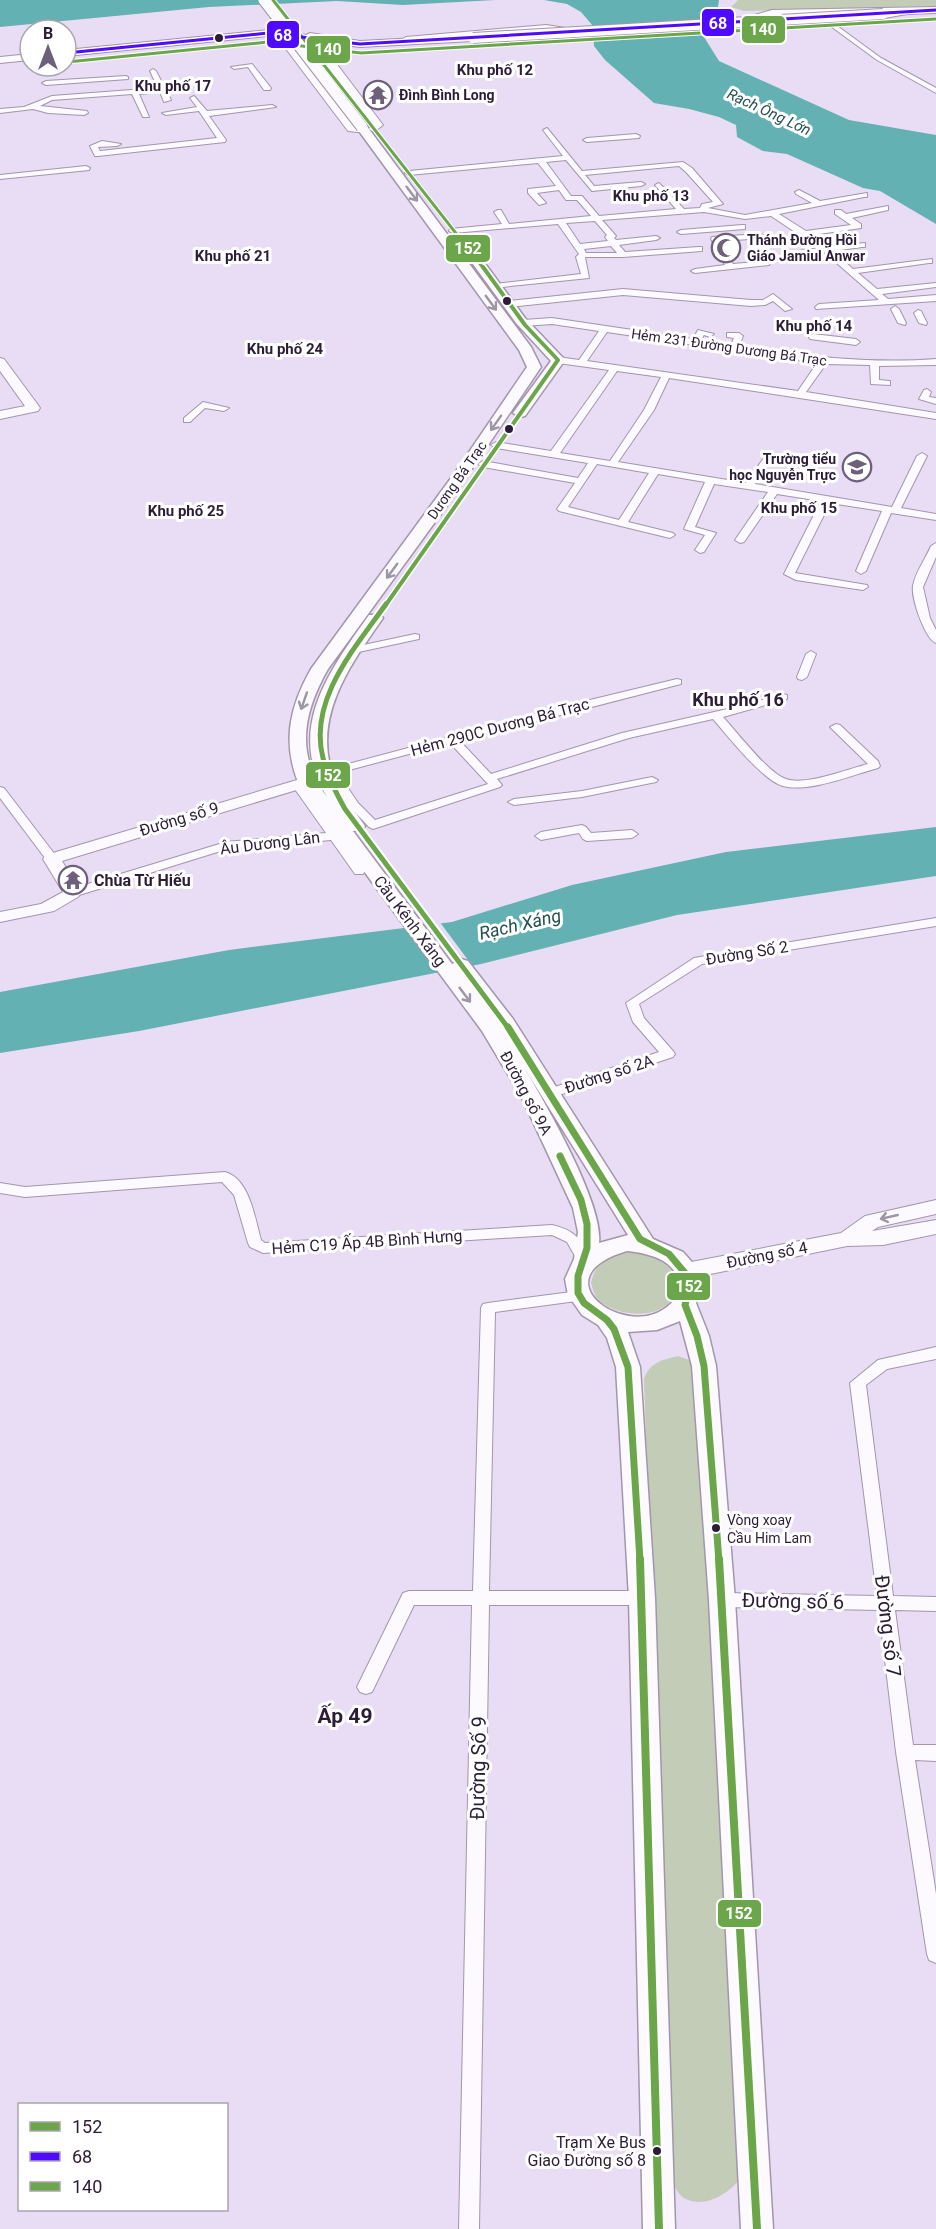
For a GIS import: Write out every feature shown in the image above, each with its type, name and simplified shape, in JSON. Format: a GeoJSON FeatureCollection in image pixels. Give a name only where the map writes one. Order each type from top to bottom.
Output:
{"type":"FeatureCollection","features":[{"type":"Feature","properties":{"kind":"main road"},"geometry":{"type":"LineString","coordinates":[[264,0],[368,128],[409,173],[544,348],[558,360]]}},
{"type":"Feature","properties":{"kind":"main road"},"geometry":{"type":"LineString","coordinates":[[273,0],[368,128],[531,361],[558,360]]}},
{"type":"Feature","properties":{"kind":"main road"},"geometry":{"type":"LineString","coordinates":[[457,255],[472,254]]}},
{"type":"Feature","properties":{"kind":"main road","name":"Dương Bá Trạc"},"geometry":{"type":"LineString","coordinates":[[337,811],[302,783],[297,752],[298,724],[306,696],[332,650],[439,507],[558,360]]}},
{"type":"Feature","properties":{"kind":"main road","name":"Dương Bá Trạc"},"geometry":{"type":"LineString","coordinates":[[337,811],[328,773],[318,753],[321,716],[338,672],[483,464],[489,444],[534,368],[531,361]]}},
{"type":"Feature","properties":{"kind":"main road"},"geometry":{"type":"LineString","coordinates":[[332,650],[354,650]]}},
{"type":"Feature","properties":{"kind":"main road","name":"Cầu Kênh Xáng"},"geometry":{"type":"LineString","coordinates":[[337,811],[498,1026]]}},
{"type":"Feature","properties":{"kind":"main road","name":"Đường số 9A"},"geometry":{"type":"LineString","coordinates":[[498,1026],[551,1093],[645,1245]]}},
{"type":"Feature","properties":{"kind":"main road","name":"Đường số 9A"},"geometry":{"type":"LineString","coordinates":[[498,1026],[584,1208],[589,1232],[585,1261]]}},
{"type":"Feature","properties":{"kind":"main road"},"geometry":{"type":"LineString","coordinates":[[645,1245],[661,1249],[676,1258],[686,1271],[691,1284],[689,1298],[685,1305],[674,1315],[660,1322],[643,1325],[625,1325],[596,1314],[579,1296],[577,1278],[585,1261],[596,1252],[611,1246],[645,1245]]}},
{"type":"Feature","properties":{"kind":"main road"},"geometry":{"type":"LineString","coordinates":[[685,1305],[697,1336],[704,1366],[722,1600],[757,2229]]}},
{"type":"Feature","properties":{"kind":"main road"},"geometry":{"type":"LineString","coordinates":[[607,1320],[618,1336],[628,1367],[642,1598],[659,2229]]}},
{"type":"Feature","properties":{"kind":"street"},"geometry":{"type":"LineString","coordinates":[[386,42],[936,10]]}},
{"type":"Feature","properties":{"kind":"street"},"geometry":{"type":"LineString","coordinates":[[866,11],[899,13],[874,18],[764,24],[756,17],[761,14],[866,11]]}},
{"type":"Feature","properties":{"kind":"street"},"geometry":{"type":"LineString","coordinates":[[826,21],[879,59],[936,91]]}},
{"type":"Feature","properties":{"kind":"street"},"geometry":{"type":"LineString","coordinates":[[298,58],[323,55],[360,44],[546,27],[587,28]]}},
{"type":"Feature","properties":{"kind":"street"},"geometry":{"type":"LineString","coordinates":[[386,42],[525,41],[514,30]]}},
{"type":"Feature","properties":{"kind":"street"},"geometry":{"type":"LineString","coordinates":[[78,51],[279,33],[360,44]]}},
{"type":"Feature","properties":{"kind":"street"},"geometry":{"type":"LineString","coordinates":[[279,33],[352,129],[378,125],[310,36]]}},
{"type":"Feature","properties":{"kind":"street"},"geometry":{"type":"LineString","coordinates":[[0,60],[18,58]]}},
{"type":"Feature","properties":{"kind":"street"},"geometry":{"type":"LineString","coordinates":[[234,67],[250,65],[267,88]]}},
{"type":"Feature","properties":{"kind":"street"},"geometry":{"type":"LineString","coordinates":[[153,71],[167,100]]}},
{"type":"Feature","properties":{"kind":"street"},"geometry":{"type":"LineString","coordinates":[[46,83],[126,78]]}},
{"type":"Feature","properties":{"kind":"street"},"geometry":{"type":"LineString","coordinates":[[34,108],[52,98],[162,90]]}},
{"type":"Feature","properties":{"kind":"street"},"geometry":{"type":"LineString","coordinates":[[135,93],[146,115]]}},
{"type":"Feature","properties":{"kind":"street"},"geometry":{"type":"LineString","coordinates":[[117,144],[102,143],[94,146],[98,154],[222,140],[194,98]]}},
{"type":"Feature","properties":{"kind":"street"},"geometry":{"type":"LineString","coordinates":[[0,111],[34,108],[84,113]]}},
{"type":"Feature","properties":{"kind":"street"},"geometry":{"type":"LineString","coordinates":[[166,113],[272,108]]}},
{"type":"Feature","properties":{"kind":"street"},"geometry":{"type":"LineString","coordinates":[[547,130],[592,189],[641,184]]}},
{"type":"Feature","properties":{"kind":"street"},"geometry":{"type":"LineString","coordinates":[[587,140],[636,136]]}},
{"type":"Feature","properties":{"kind":"street"},"geometry":{"type":"LineString","coordinates":[[409,173],[568,158]]}},
{"type":"Feature","properties":{"kind":"street"},"geometry":{"type":"LineString","coordinates":[[540,160],[569,198],[579,198],[598,218],[623,255]]}},
{"type":"Feature","properties":{"kind":"street"},"geometry":{"type":"LineString","coordinates":[[579,173],[680,164],[689,170],[719,204],[705,206],[704,210]]}},
{"type":"Feature","properties":{"kind":"street"},"geometry":{"type":"LineString","coordinates":[[0,177],[86,168]]}},
{"type":"Feature","properties":{"kind":"street"},"geometry":{"type":"LineString","coordinates":[[659,185],[682,211]]}},
{"type":"Feature","properties":{"kind":"street"},"geometry":{"type":"LineString","coordinates":[[542,203],[531,191],[561,188]]}},
{"type":"Feature","properties":{"kind":"street"},"geometry":{"type":"LineString","coordinates":[[799,192],[819,204]]}},
{"type":"Feature","properties":{"kind":"street"},"geometry":{"type":"LineString","coordinates":[[453,231],[682,211],[704,210],[745,217],[864,195]]}},
{"type":"Feature","properties":{"kind":"street"},"geometry":{"type":"LineString","coordinates":[[804,234],[858,226],[841,214],[885,208]]}},
{"type":"Feature","properties":{"kind":"street"},"geometry":{"type":"LineString","coordinates":[[498,212],[507,226]]}},
{"type":"Feature","properties":{"kind":"street"},"geometry":{"type":"LineString","coordinates":[[772,213],[825,249],[884,300]]}},
{"type":"Feature","properties":{"kind":"street"},"geometry":{"type":"LineString","coordinates":[[560,221],[584,255]]}},
{"type":"Feature","properties":{"kind":"street"},"geometry":{"type":"LineString","coordinates":[[681,232],[742,227]]}},
{"type":"Feature","properties":{"kind":"street"},"geometry":{"type":"LineString","coordinates":[[731,268],[715,239],[761,236]]}},
{"type":"Feature","properties":{"kind":"street"},"geometry":{"type":"LineString","coordinates":[[578,248],[656,238]]}},
{"type":"Feature","properties":{"kind":"street"},"geometry":{"type":"LineString","coordinates":[[785,255],[862,246]]}},
{"type":"Feature","properties":{"kind":"street"},"geometry":{"type":"LineString","coordinates":[[495,286],[586,276],[580,257],[584,255],[623,255],[699,249]]}},
{"type":"Feature","properties":{"kind":"street"},"geometry":{"type":"LineString","coordinates":[[851,272],[929,261]]}},
{"type":"Feature","properties":{"kind":"street"},"geometry":{"type":"LineString","coordinates":[[695,272],[766,263]]}},
{"type":"Feature","properties":{"kind":"street"},"geometry":{"type":"LineString","coordinates":[[897,266],[915,288]]}},
{"type":"Feature","properties":{"kind":"street"},"geometry":{"type":"LineString","coordinates":[[859,279],[890,274],[883,267]]}},
{"type":"Feature","properties":{"kind":"street"},"geometry":{"type":"LineString","coordinates":[[555,279],[564,299]]}},
{"type":"Feature","properties":{"kind":"street"},"geometry":{"type":"LineString","coordinates":[[875,292],[936,285]]}},
{"type":"Feature","properties":{"kind":"street"},"geometry":{"type":"LineString","coordinates":[[509,304],[623,292],[751,303],[765,302],[773,297],[788,309]]}},
{"type":"Feature","properties":{"kind":"street"},"geometry":{"type":"LineString","coordinates":[[819,307],[884,300],[936,298]]}},
{"type":"Feature","properties":{"kind":"street"},"geometry":{"type":"LineString","coordinates":[[895,309],[902,323]]}},
{"type":"Feature","properties":{"kind":"street"},"geometry":{"type":"LineString","coordinates":[[918,314],[923,323]]}},
{"type":"Feature","properties":{"kind":"street","name":"Hẻm 231 Đường Dương Bá Trạc"},"geometry":{"type":"LineString","coordinates":[[524,323],[552,321],[823,361],[936,362]]}},
{"type":"Feature","properties":{"kind":"street"},"geometry":{"type":"LineString","coordinates":[[582,362],[604,330]]}},
{"type":"Feature","properties":{"kind":"street"},"geometry":{"type":"LineString","coordinates":[[695,343],[701,332],[711,334]]}},
{"type":"Feature","properties":{"kind":"street"},"geometry":{"type":"LineString","coordinates":[[730,335],[739,336],[733,349]]}},
{"type":"Feature","properties":{"kind":"street"},"geometry":{"type":"LineString","coordinates":[[813,337],[856,342]]}},
{"type":"Feature","properties":{"kind":"street"},"geometry":{"type":"LineString","coordinates":[[558,360],[800,394],[936,416]]}},
{"type":"Feature","properties":{"kind":"street"},"geometry":{"type":"LineString","coordinates":[[800,394],[823,361]]}},
{"type":"Feature","properties":{"kind":"street"},"geometry":{"type":"LineString","coordinates":[[875,363],[874,382],[887,383]]}},
{"type":"Feature","properties":{"kind":"street"},"geometry":{"type":"LineString","coordinates":[[554,454],[615,367]]}},
{"type":"Feature","properties":{"kind":"street"},"geometry":{"type":"LineString","coordinates":[[0,415],[33,408],[3,370]]}},
{"type":"Feature","properties":{"kind":"street"},"geometry":{"type":"LineString","coordinates":[[612,464],[649,410],[666,375]]}},
{"type":"Feature","properties":{"kind":"street"},"geometry":{"type":"LineString","coordinates":[[927,392],[924,399],[936,401]]}},
{"type":"Feature","properties":{"kind":"street"},"geometry":{"type":"LineString","coordinates":[[187,420],[203,405],[224,408]]}},
{"type":"Feature","properties":{"kind":"street"},"geometry":{"type":"LineString","coordinates":[[882,418],[886,408]]}},
{"type":"Feature","properties":{"kind":"street","name":"Dương Bá Trạc"},"geometry":{"type":"LineString","coordinates":[[489,444],[936,517]]}},
{"type":"Feature","properties":{"kind":"street"},"geometry":{"type":"LineString","coordinates":[[523,471],[535,451]]}},
{"type":"Feature","properties":{"kind":"street"},"geometry":{"type":"LineString","coordinates":[[861,571],[922,456]]}},
{"type":"Feature","properties":{"kind":"street"},"geometry":{"type":"LineString","coordinates":[[748,487],[769,457]]}},
{"type":"Feature","properties":{"kind":"street"},"geometry":{"type":"LineString","coordinates":[[594,461],[562,509],[670,535]]}},
{"type":"Feature","properties":{"kind":"street"},"geometry":{"type":"LineString","coordinates":[[483,464],[580,481]]}},
{"type":"Feature","properties":{"kind":"street"},"geometry":{"type":"LineString","coordinates":[[622,523],[655,471]]}},
{"type":"Feature","properties":{"kind":"street"},"geometry":{"type":"LineString","coordinates":[[700,550],[711,533],[689,529],[711,480]]}},
{"type":"Feature","properties":{"kind":"street"},"geometry":{"type":"LineString","coordinates":[[740,540],[774,491]]}},
{"type":"Feature","properties":{"kind":"street"},"geometry":{"type":"LineString","coordinates":[[827,500],[789,573],[796,577],[863,588]]}},
{"type":"Feature","properties":{"kind":"street"},"geometry":{"type":"LineString","coordinates":[[936,546],[918,587],[925,618],[936,640]]}},
{"type":"Feature","properties":{"kind":"street"},"geometry":{"type":"LineString","coordinates":[[354,650],[414,637]]}},
{"type":"Feature","properties":{"kind":"street"},"geometry":{"type":"LineString","coordinates":[[802,677],[811,654]]}},
{"type":"Feature","properties":{"kind":"street","name":"Hẻm 290C Dương Bá Trạc"},"geometry":{"type":"LineString","coordinates":[[328,773],[677,682]]}},
{"type":"Feature","properties":{"kind":"street"},"geometry":{"type":"LineString","coordinates":[[489,778],[608,741],[783,697]]}},
{"type":"Feature","properties":{"kind":"street"},"geometry":{"type":"LineString","coordinates":[[715,715],[775,779],[789,784],[807,783],[874,766],[874,763],[836,727]]}},
{"type":"Feature","properties":{"kind":"street"},"geometry":{"type":"LineString","coordinates":[[328,773],[373,825],[496,785],[452,739]]}},
{"type":"Feature","properties":{"kind":"street"},"geometry":{"type":"LineString","coordinates":[[514,802],[582,794],[652,780]]}},
{"type":"Feature","properties":{"kind":"street"},"geometry":{"type":"LineString","coordinates":[[302,783],[359,871]]}},
{"type":"Feature","properties":{"kind":"street","name":"Đường số 9"},"geometry":{"type":"LineString","coordinates":[[52,859],[302,783]]}},
{"type":"Feature","properties":{"kind":"street"},"geometry":{"type":"LineString","coordinates":[[0,790],[52,859],[72,893]]}},
{"type":"Feature","properties":{"kind":"street"},"geometry":{"type":"LineString","coordinates":[[541,836],[582,829],[587,837],[632,834]]}},
{"type":"Feature","properties":{"kind":"street","name":"Âu Dương Lân"},"geometry":{"type":"LineString","coordinates":[[0,917],[42,910],[62,902],[72,893],[226,846],[336,836]]}},
{"type":"Feature","properties":{"kind":"street","name":"Đường Số 2"},"geometry":{"type":"LineString","coordinates":[[668,1054],[638,1018],[632,1003],[698,961],[936,922]]}},
{"type":"Feature","properties":{"kind":"street","name":"Đường số 2A"},"geometry":{"type":"LineString","coordinates":[[551,1093],[668,1054]]}},
{"type":"Feature","properties":{"kind":"street","name":"Hẻm C19 Ấp 4B Bình Hưng"},"geometry":{"type":"LineString","coordinates":[[0,1188],[25,1192],[225,1177],[240,1193],[255,1243],[263,1248],[552,1230],[566,1233],[574,1240],[585,1261]]}},
{"type":"Feature","properties":{"kind":"street","name":"Đường số 4"},"geometry":{"type":"LineString","coordinates":[[686,1271],[847,1239],[883,1238],[936,1222]]}},
{"type":"Feature","properties":{"kind":"street","name":"Đường Số 9"},"geometry":{"type":"LineString","coordinates":[[469,2229],[488,1308],[579,1296]]}},
{"type":"Feature","properties":{"kind":"street","name":"Đường số 7"},"geometry":{"type":"LineString","coordinates":[[936,1353],[883,1364],[858,1383],[904,1752],[933,1913],[936,1954]]}},
{"type":"Feature","properties":{"kind":"street"},"geometry":{"type":"LineString","coordinates":[[366,1687],[409,1598],[642,1598]]}},
{"type":"Feature","properties":{"kind":"street","name":"Đường số 6"},"geometry":{"type":"LineString","coordinates":[[722,1600],[936,1604]]}},
{"type":"Feature","properties":{"kind":"street"},"geometry":{"type":"LineString","coordinates":[[904,1752],[936,1753]]}},
{"type":"Feature","properties":{"kind":"shaded area"},"geometry":{"type":"Polygon","coordinates":[[[738,0],[936,0],[936,6],[744,11],[731,7],[738,0]]]}},
{"type":"Feature","properties":{"kind":"shaded area"},"geometry":{"type":"Polygon","coordinates":[[[621,1253],[651,1256],[670,1269],[675,1275],[677,1288],[667,1304],[659,1310],[638,1314],[616,1310],[599,1300],[591,1283],[595,1271],[604,1260],[621,1253]]]}},
{"type":"Feature","properties":{"kind":"shaded area"},"geometry":{"type":"Polygon","coordinates":[[[678,1356],[689,1360],[694,1369],[713,1672],[739,2180],[728,2191],[714,2199],[699,2202],[684,2198],[672,2183],[644,1379],[653,1365],[678,1356]]]}},
{"type":"Feature","properties":{"kind":"water"},"geometry":{"type":"Polygon","coordinates":[[[0,0],[495,0],[403,5],[337,1],[209,7],[78,20],[18,18],[18,25],[0,27],[0,0]]]}},
{"type":"Feature","properties":{"kind":"water","name":"Rạch Ông Lớn"},"geometry":{"type":"Polygon","coordinates":[[[544,0],[719,0],[715,27],[704,37],[719,61],[849,120],[936,135],[936,224],[880,191],[863,188],[787,154],[763,151],[737,137],[736,125],[719,117],[654,103],[605,60],[594,46],[593,26],[581,12],[567,4],[544,0]]]}},
{"type":"Feature","properties":{"kind":"water","name":"Rạch Xáng"},"geometry":{"type":"Polygon","coordinates":[[[936,827],[936,876],[677,915],[481,964],[139,1031],[0,1053],[0,992],[229,950],[452,922],[572,885],[726,852],[936,827]]]}},
{"type":"Feature","properties":{"kind":"pier"},"geometry":{"type":"Polygon","coordinates":[[[439,921],[474,968],[443,974],[407,925],[439,921]]]}},
{"type":"Feature","properties":{"kind":"transit line","name":"152"},"geometry":{"type":"LineString","coordinates":[[273,0],[478,261],[525,325],[558,360],[338,672],[324,710],[320,742],[327,772],[345,809],[506,1024],[640,1239],[669,1254],[681,1266],[688,1280],[689,1288],[685,1305],[697,1336],[704,1366],[722,1600],[757,2229]]}},
{"type":"Feature","properties":{"kind":"transit line","name":"68"},"geometry":{"type":"LineString","coordinates":[[78,52],[268,33],[360,44],[936,10]]}},
{"type":"Feature","properties":{"kind":"transit line","name":"140"},"geometry":{"type":"LineString","coordinates":[[78,61],[268,42],[361,53],[936,19]]}},
{"type":"Feature","properties":{"kind":"transit line","name":"152"},"geometry":{"type":"LineString","coordinates":[[560,1156],[581,1200],[587,1224],[587,1248],[578,1276],[578,1293],[584,1303],[607,1320],[614,1329],[622,1344],[628,1367],[642,1598],[659,2229]]}},
{"type":"Feature","properties":{"kind":"place","name":"Đình Bình Long"},"geometry":{"type":"Point","coordinates":[378,95]}},
{"type":"Feature","properties":{"kind":"place","name":"Thánh Đường Hồi Giáo Jamiul Anwar"},"geometry":{"type":"Point","coordinates":[726,248]}},
{"type":"Feature","properties":{"kind":"place","name":"Trường tiểu học Nguyễn Trực"},"geometry":{"type":"Point","coordinates":[857,467]}},
{"type":"Feature","properties":{"kind":"place","name":"Chùa Từ Hiếu"},"geometry":{"type":"Point","coordinates":[73,880]}},
{"type":"Feature","properties":{"kind":"place","name":"Vòng xoay Cầu Him Lam"},"geometry":{"type":"Point","coordinates":[716,1528]}},
{"type":"Feature","properties":{"kind":"place","name":"Trạm Xe Bus Giao Đường số 8"},"geometry":{"type":"Point","coordinates":[657,2151]}},
{"type":"Feature","properties":{"kind":"district","name":"Khu phố 12"},"geometry":{"type":"Point","coordinates":[495,70]}},
{"type":"Feature","properties":{"kind":"district","name":"Khu phố 17"},"geometry":{"type":"Point","coordinates":[173,86]}},
{"type":"Feature","properties":{"kind":"district","name":"Khu phố 13"},"geometry":{"type":"Point","coordinates":[651,196]}},
{"type":"Feature","properties":{"kind":"district","name":"Khu phố 21"},"geometry":{"type":"Point","coordinates":[233,256]}},
{"type":"Feature","properties":{"kind":"district","name":"Khu phố 14"},"geometry":{"type":"Point","coordinates":[814,326]}},
{"type":"Feature","properties":{"kind":"district","name":"Khu phố 24"},"geometry":{"type":"Point","coordinates":[285,349]}},
{"type":"Feature","properties":{"kind":"district","name":"Khu phố 15"},"geometry":{"type":"Point","coordinates":[799,508]}},
{"type":"Feature","properties":{"kind":"district","name":"Khu phố 25"},"geometry":{"type":"Point","coordinates":[186,511]}},
{"type":"Feature","properties":{"kind":"district","name":"Khu phố 16"},"geometry":{"type":"Point","coordinates":[738,699]}},
{"type":"Feature","properties":{"kind":"district","name":"Ấp 49"},"geometry":{"type":"Point","coordinates":[345,1716]}}]}
